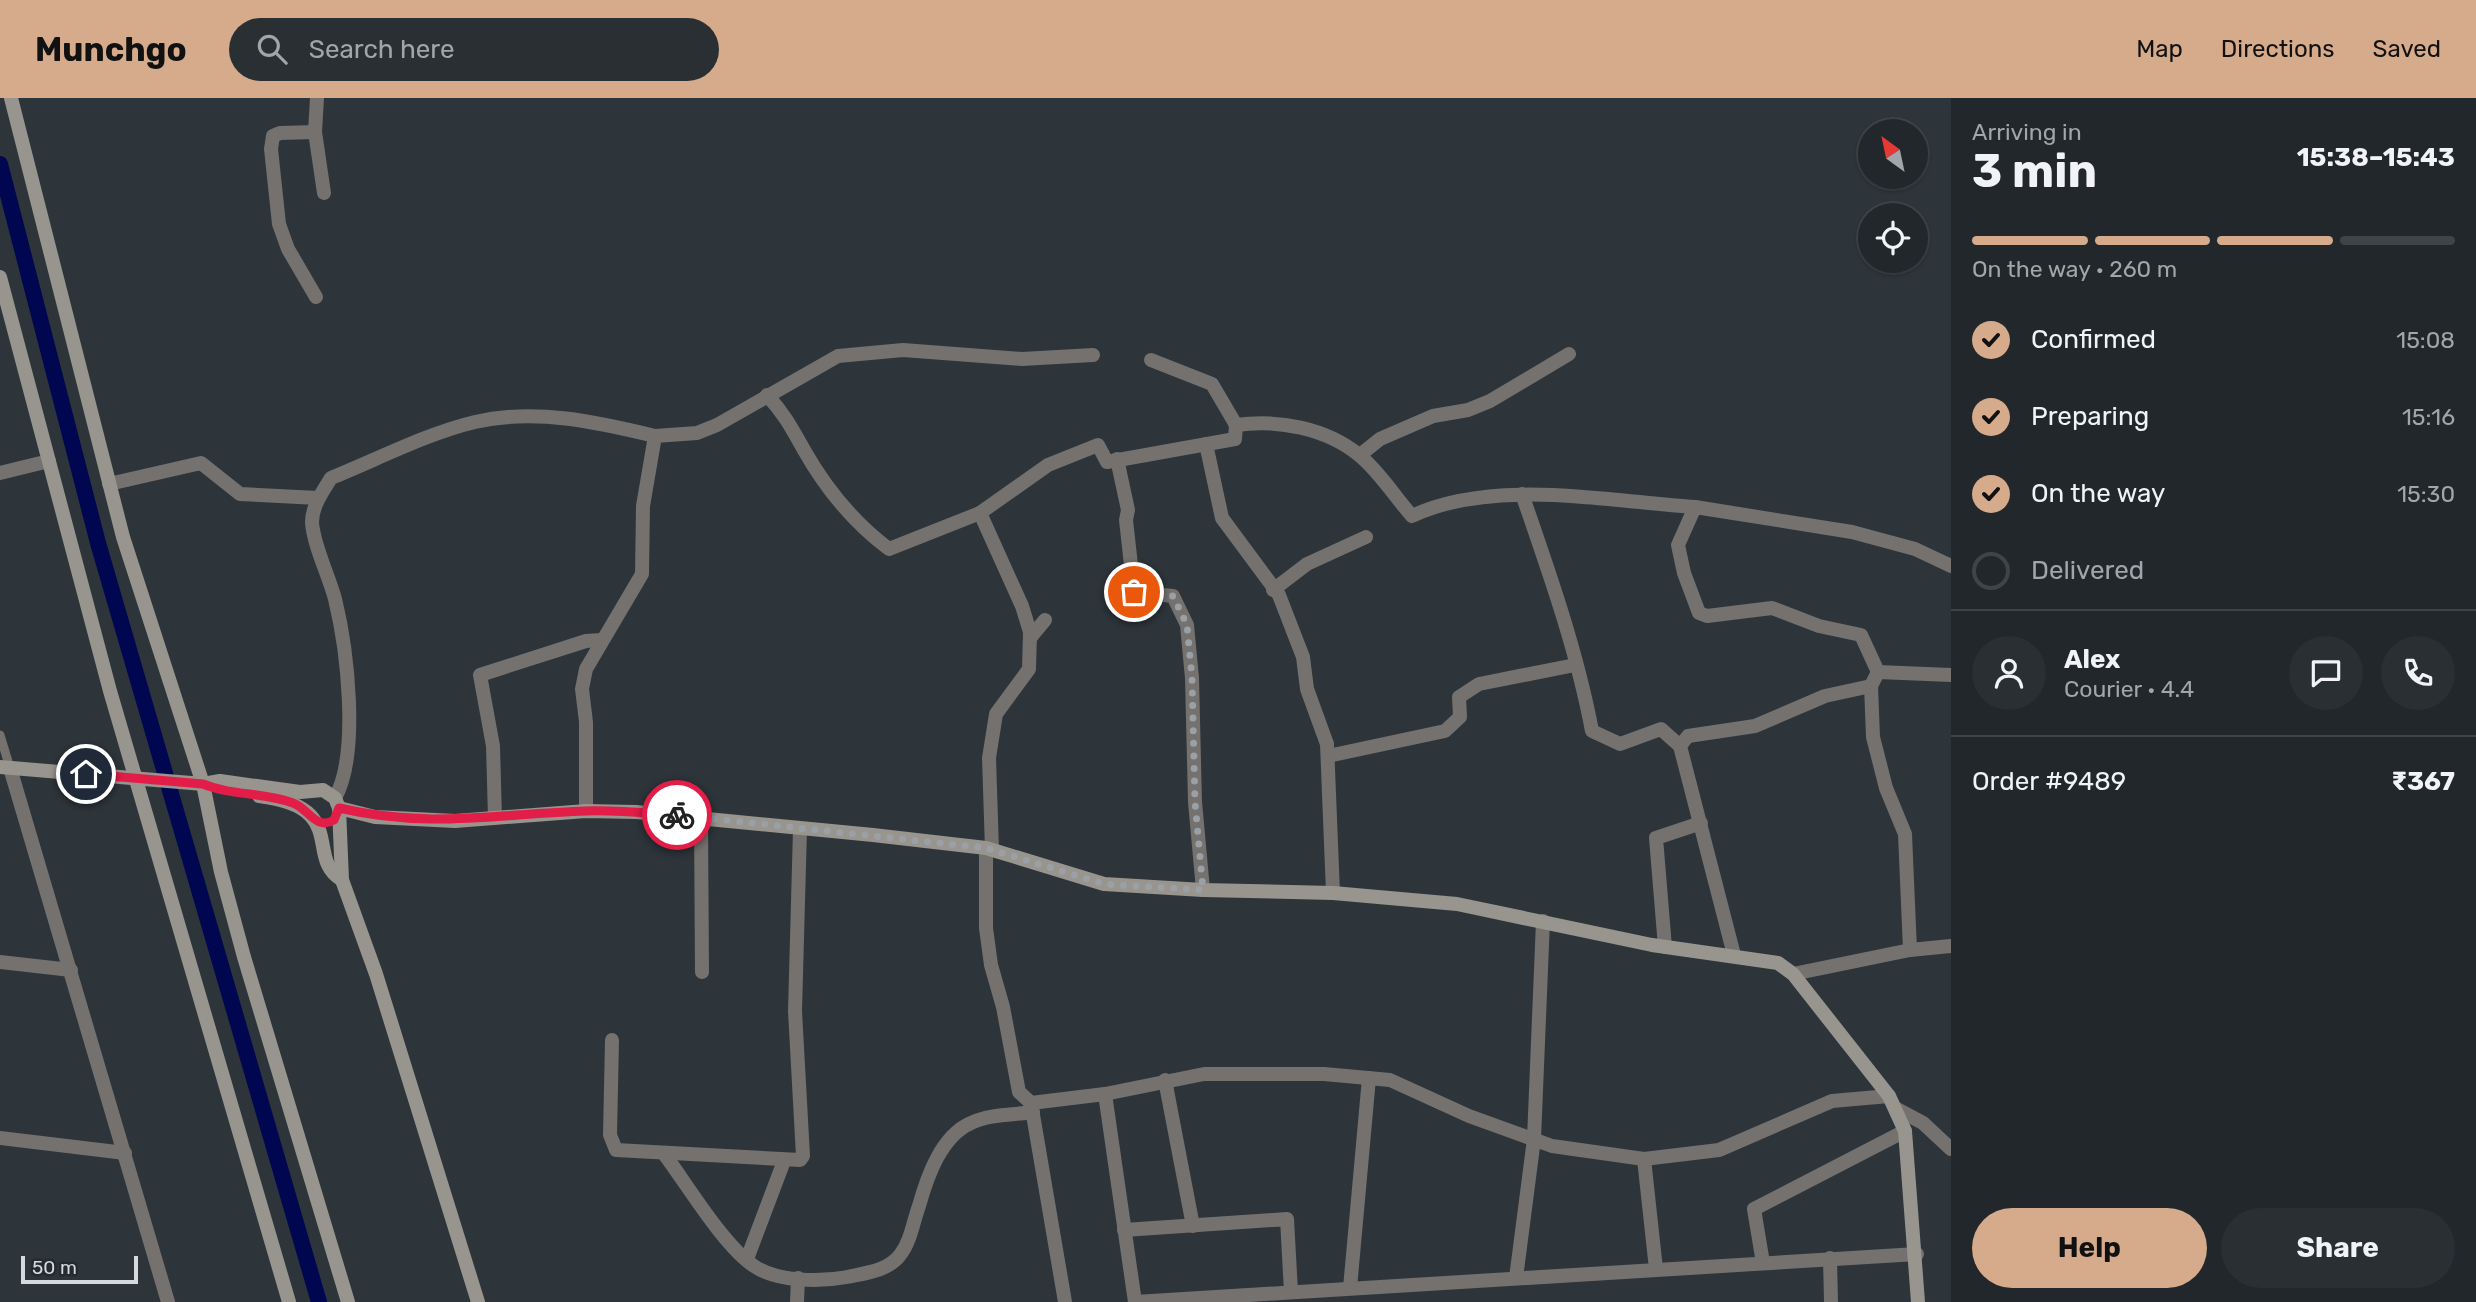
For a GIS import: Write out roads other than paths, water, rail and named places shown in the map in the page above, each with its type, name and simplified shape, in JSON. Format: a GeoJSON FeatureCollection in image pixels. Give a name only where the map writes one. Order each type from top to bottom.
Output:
{"type":"FeatureCollection","features":[{"type":"Feature","properties":{"kind":"street"},"geometry":{"type":"LineString","coordinates":[[11,98],[109,484],[244,957],[348,1302]]}},
{"type":"Feature","properties":{"kind":"street"},"geometry":{"type":"LineString","coordinates":[[317,98],[315,132],[324,193]]}},
{"type":"Feature","properties":{"kind":"street"},"geometry":{"type":"LineString","coordinates":[[310,286],[288,249],[279,224],[271,141],[280,133],[315,132]]}},
{"type":"Feature","properties":{"kind":"street"},"geometry":{"type":"LineString","coordinates":[[0,277],[49,461],[144,779],[246,1163],[289,1302]]}},
{"type":"Feature","properties":{"kind":"street"},"geometry":{"type":"LineString","coordinates":[[315,821],[329,823],[337,807],[349,760],[345,662],[335,600],[312,522],[318,498],[331,478],[475,422],[510,418],[581,418],[655,436],[697,433],[717,425],[838,356],[903,350],[1022,359],[1093,355]]}},
{"type":"Feature","properties":{"kind":"street"},"geometry":{"type":"LineString","coordinates":[[1360,455],[1380,439],[1421,421],[1468,410],[1490,401],[1569,354]]}},
{"type":"Feature","properties":{"kind":"street"},"geometry":{"type":"LineString","coordinates":[[767,395],[790,421],[803,448],[849,515],[889,549],[980,513],[1048,465],[1098,445],[1107,462],[1235,439],[1236,425],[1219,390],[1212,384],[1151,360]]}},
{"type":"Feature","properties":{"kind":"street"},"geometry":{"type":"LineString","coordinates":[[1236,425],[1257,422],[1290,426],[1330,436],[1360,455],[1412,516],[1439,503],[1481,496],[1522,494],[1695,507],[1852,532],[1915,549],[1951,566]]}},
{"type":"Feature","properties":{"kind":"street"},"geometry":{"type":"LineString","coordinates":[[586,811],[586,722],[582,689],[586,669],[642,574],[642,506],[655,436]]}},
{"type":"Feature","properties":{"kind":"street"},"geometry":{"type":"LineString","coordinates":[[1206,444],[1222,519],[1286,609],[1304,657],[1307,689],[1327,744],[1333,893]]}},
{"type":"Feature","properties":{"kind":"street"},"geometry":{"type":"LineString","coordinates":[[1116,459],[1128,510],[1126,520],[1134,592],[1173,596],[1187,625],[1192,678],[1195,802],[1203,890]]}},
{"type":"Feature","properties":{"kind":"street"},"geometry":{"type":"LineString","coordinates":[[0,473],[49,461]]}},
{"type":"Feature","properties":{"kind":"street"},"geometry":{"type":"LineString","coordinates":[[109,484],[201,463],[240,494],[318,498]]}},
{"type":"Feature","properties":{"kind":"street"},"geometry":{"type":"LineString","coordinates":[[1522,494],[1584,687],[1592,731],[1620,744],[1661,729],[1680,746],[1734,955]]}},
{"type":"Feature","properties":{"kind":"street"},"geometry":{"type":"LineString","coordinates":[[1695,507],[1678,545],[1684,573],[1699,613],[1707,617],[1772,608],[1819,625],[1861,635],[1878,672]]}},
{"type":"Feature","properties":{"kind":"street"},"geometry":{"type":"LineString","coordinates":[[980,513],[1022,606],[1030,638],[1029,669],[996,714],[989,758],[986,928],[991,965],[1003,1007],[1019,1092],[1032,1107],[1065,1302]]}},
{"type":"Feature","properties":{"kind":"street"},"geometry":{"type":"LineString","coordinates":[[1273,590],[1307,564],[1366,537]]}},
{"type":"Feature","properties":{"kind":"street"},"geometry":{"type":"LineString","coordinates":[[1030,638],[1045,620]]}},
{"type":"Feature","properties":{"kind":"street"},"geometry":{"type":"LineString","coordinates":[[495,818],[493,746],[480,675],[586,641],[602,640]]}},
{"type":"Feature","properties":{"kind":"street"},"geometry":{"type":"LineString","coordinates":[[1328,756],[1445,731],[1460,717],[1459,697],[1479,684],[1575,664]]}},
{"type":"Feature","properties":{"kind":"street"},"geometry":{"type":"LineString","coordinates":[[1878,672],[1951,675]]}},
{"type":"Feature","properties":{"kind":"street"},"geometry":{"type":"LineString","coordinates":[[1878,672],[1871,686],[1874,737],[1886,788],[1905,834],[1910,950]]}},
{"type":"Feature","properties":{"kind":"street"},"geometry":{"type":"LineString","coordinates":[[1680,746],[1688,736],[1755,726],[1825,696],[1871,686]]}},
{"type":"Feature","properties":{"kind":"street"},"geometry":{"type":"LineString","coordinates":[[169,1302],[71,970],[5,767],[196,783],[220,781],[300,792],[323,790],[337,807],[342,880],[376,975],[478,1302]]}},
{"type":"Feature","properties":{"kind":"street"},"geometry":{"type":"LineString","coordinates":[[196,783],[220,791],[291,802],[305,810],[315,821],[331,869],[342,880]]}},
{"type":"Feature","properties":{"kind":"street"},"geometry":{"type":"LineString","coordinates":[[337,807],[375,817],[413,820],[495,818],[586,811],[701,818],[989,849],[1104,884],[1203,890],[1333,893],[1457,904],[1665,947],[1778,963],[1793,974],[1892,1102],[1905,1131],[1919,1302]]}},
{"type":"Feature","properties":{"kind":"street"},"geometry":{"type":"LineString","coordinates":[[701,818],[702,972]]}},
{"type":"Feature","properties":{"kind":"street"},"geometry":{"type":"LineString","coordinates":[[1665,947],[1656,838],[1701,823]]}},
{"type":"Feature","properties":{"kind":"street"},"geometry":{"type":"LineString","coordinates":[[612,1040],[612,1145],[623,1152],[800,1160],[803,1156],[795,1011],[800,829]]}},
{"type":"Feature","properties":{"kind":"street"},"geometry":{"type":"LineString","coordinates":[[1516,1278],[1534,1139],[1543,921]]}},
{"type":"Feature","properties":{"kind":"street"},"geometry":{"type":"LineString","coordinates":[[1793,974],[1910,950],[1951,946]]}},
{"type":"Feature","properties":{"kind":"street"},"geometry":{"type":"LineString","coordinates":[[0,962],[71,970]]}},
{"type":"Feature","properties":{"kind":"street"},"geometry":{"type":"LineString","coordinates":[[665,1155],[747,1259],[768,1273],[798,1278],[838,1279],[877,1271],[898,1258],[907,1245],[928,1177],[955,1134],[968,1123],[1032,1107],[1205,1074],[1324,1074],[1390,1080],[1469,1116],[1552,1146],[1644,1159],[1718,1150],[1832,1101],[1892,1102],[1923,1123],[1951,1149]]}},
{"type":"Feature","properties":{"kind":"street"},"geometry":{"type":"LineString","coordinates":[[1350,1288],[1368,1079]]}},
{"type":"Feature","properties":{"kind":"street"},"geometry":{"type":"LineString","coordinates":[[1164,1080],[1193,1226]]}},
{"type":"Feature","properties":{"kind":"street"},"geometry":{"type":"LineString","coordinates":[[1105,1094],[1135,1302],[1917,1254]]}},
{"type":"Feature","properties":{"kind":"street"},"geometry":{"type":"LineString","coordinates":[[1763,1263],[1754,1209],[1905,1131]]}},
{"type":"Feature","properties":{"kind":"street"},"geometry":{"type":"LineString","coordinates":[[0,1138],[125,1153]]}},
{"type":"Feature","properties":{"kind":"street"},"geometry":{"type":"LineString","coordinates":[[1644,1159],[1656,1269]]}},
{"type":"Feature","properties":{"kind":"street"},"geometry":{"type":"LineString","coordinates":[[747,1259],[784,1161]]}},
{"type":"Feature","properties":{"kind":"street"},"geometry":{"type":"LineString","coordinates":[[1124,1230],[1287,1219],[1291,1292]]}},
{"type":"Feature","properties":{"kind":"street"},"geometry":{"type":"LineString","coordinates":[[1830,1258],[1831,1302]]}},
{"type":"Feature","properties":{"kind":"street"},"geometry":{"type":"LineString","coordinates":[[797,1302],[798,1278]]}},
{"type":"Feature","properties":{"kind":"lane"},"geometry":{"type":"LineString","coordinates":[[0,735],[5,767]]}},
{"type":"Feature","properties":{"kind":"waterway"},"geometry":{"type":"LineString","coordinates":[[0,164],[98,543],[319,1302]]}}]}
